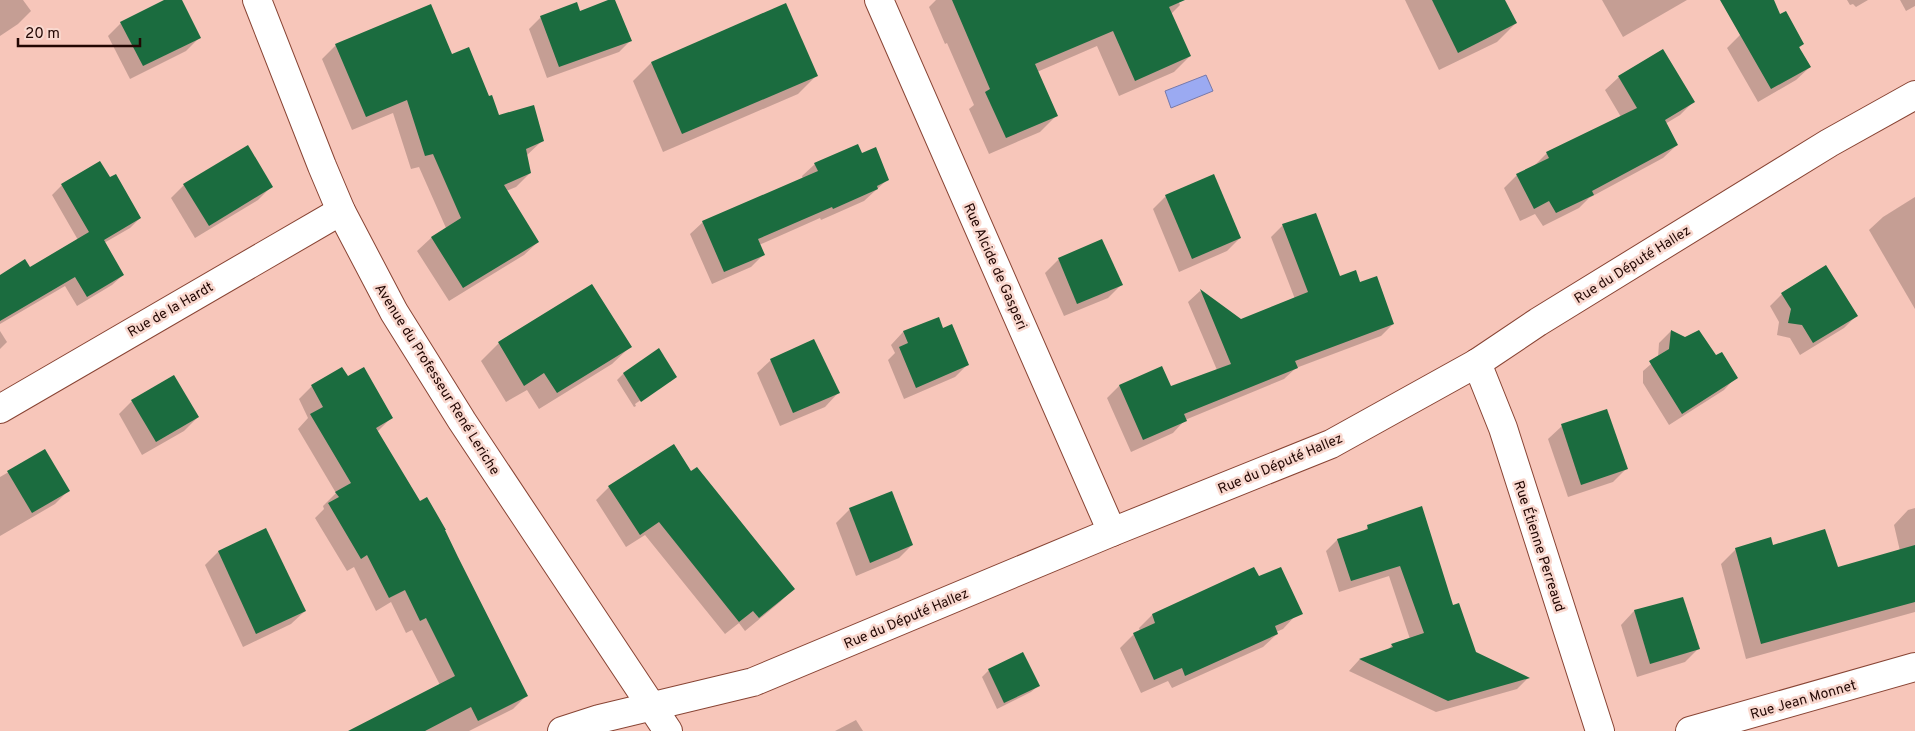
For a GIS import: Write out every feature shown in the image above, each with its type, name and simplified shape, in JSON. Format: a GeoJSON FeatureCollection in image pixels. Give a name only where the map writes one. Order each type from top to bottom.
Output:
{"type":"FeatureCollection","features":[{"type":"Feature","properties":{"kind":"street","name":"Avenue du Professeur René Leriche"},"geometry":{"type":"LineString","coordinates":[[258,0],[341,211],[394,312],[473,438],[668,731]]}},
{"type":"Feature","properties":{"kind":"street","name":"Rue Alcide de Gasperi"},"geometry":{"type":"LineString","coordinates":[[879,0],[1112,532]]}},
{"type":"Feature","properties":{"kind":"street","name":"Rue du Député Hallez"},"geometry":{"type":"LineString","coordinates":[[562,731],[652,706],[752,682],[1112,532],[1331,444],[1477,362],[1538,322],[1829,143],[1915,94]]}},
{"type":"Feature","properties":{"kind":"street","name":"Rue de la Hardt"},"geometry":{"type":"LineString","coordinates":[[0,409],[341,211]]}},
{"type":"Feature","properties":{"kind":"street","name":"Rue Étienne Perreaud"},"geometry":{"type":"LineString","coordinates":[[1477,362],[1503,428],[1600,731]]}},
{"type":"Feature","properties":{"kind":"street","name":"Rue Jean Monnet"},"geometry":{"type":"LineString","coordinates":[[1690,731],[1915,668]]}},
{"type":"Feature","properties":{"kind":"water"},"geometry":{"type":"Polygon","coordinates":[[[1206,75],[1213,91],[1171,108],[1165,91],[1206,75]]]}},
{"type":"Feature","properties":{"kind":"building"},"geometry":{"type":"Polygon","coordinates":[[[164,0],[182,0],[201,38],[143,66],[120,22],[164,0]]]}},
{"type":"Feature","properties":{"kind":"building"},"geometry":{"type":"Polygon","coordinates":[[[608,0],[615,0],[632,41],[559,67],[540,16],[577,2],[580,11],[608,0]]]}},
{"type":"Feature","properties":{"kind":"building"},"geometry":{"type":"Polygon","coordinates":[[[952,0],[1185,0],[1169,7],[1191,56],[1135,81],[1113,31],[1035,64],[1058,116],[1006,138],[985,92],[990,89],[952,0]]]}},
{"type":"Feature","properties":{"kind":"building"},"geometry":{"type":"Polygon","coordinates":[[[1432,0],[1505,0],[1517,23],[1458,53],[1432,0]]]}},
{"type":"Feature","properties":{"kind":"building"},"geometry":{"type":"Polygon","coordinates":[[[1720,0],[1774,0],[1780,14],[1786,11],[1804,44],[1799,47],[1811,67],[1771,89],[1720,0]]]}},
{"type":"Feature","properties":{"kind":"building"},"geometry":{"type":"Polygon","coordinates":[[[786,3],[818,76],[682,134],[651,62],[786,3]]]}},
{"type":"Feature","properties":{"kind":"building"},"geometry":{"type":"Polygon","coordinates":[[[431,4],[452,54],[469,47],[489,96],[492,95],[499,115],[534,105],[544,141],[526,149],[531,173],[504,185],[539,242],[463,288],[431,237],[461,218],[433,154],[425,156],[407,100],[366,117],[335,44],[431,4]]]}},
{"type":"Feature","properties":{"kind":"building"},"geometry":{"type":"Polygon","coordinates":[[[1663,49],[1695,102],[1665,120],[1678,145],[1592,191],[1594,195],[1556,213],[1549,201],[1534,209],[1516,174],[1549,158],[1546,152],[1637,108],[1618,76],[1663,49]]]}},
{"type":"Feature","properties":{"kind":"building"},"geometry":{"type":"Polygon","coordinates":[[[858,144],[862,153],[876,147],[889,180],[877,186],[878,189],[758,239],[765,255],[724,272],[702,221],[818,171],[814,163],[858,144]]]}},
{"type":"Feature","properties":{"kind":"building"},"geometry":{"type":"Polygon","coordinates":[[[248,145],[273,187],[209,226],[183,184],[248,145]]]}},
{"type":"Feature","properties":{"kind":"building"},"geometry":{"type":"Polygon","coordinates":[[[100,161],[110,177],[116,174],[141,218],[104,240],[124,275],[87,297],[75,277],[0,321],[0,275],[25,259],[30,267],[89,232],[61,184],[100,161]]]}},
{"type":"Feature","properties":{"kind":"building"},"geometry":{"type":"Polygon","coordinates":[[[1214,174],[1241,238],[1192,259],[1165,195],[1214,174]]]}},
{"type":"Feature","properties":{"kind":"building"},"geometry":{"type":"Polygon","coordinates":[[[1316,213],[1340,276],[1356,270],[1360,282],[1377,276],[1394,324],[1295,361],[1298,368],[1184,414],[1187,421],[1143,440],[1119,385],[1162,366],[1171,386],[1231,364],[1200,289],[1241,319],[1308,292],[1282,224],[1316,213]]]}},
{"type":"Feature","properties":{"kind":"building"},"geometry":{"type":"Polygon","coordinates":[[[1102,239],[1123,285],[1077,304],[1058,258],[1102,239]]]}},
{"type":"Feature","properties":{"kind":"building"},"geometry":{"type":"Polygon","coordinates":[[[1826,265],[1858,316],[1813,343],[1802,325],[1788,323],[1791,309],[1781,293],[1826,265]]]}},
{"type":"Feature","properties":{"kind":"building"},"geometry":{"type":"Polygon","coordinates":[[[592,284],[632,347],[557,393],[544,373],[524,386],[498,342],[592,284]]]}},
{"type":"Feature","properties":{"kind":"building"},"geometry":{"type":"Polygon","coordinates":[[[939,317],[943,328],[952,324],[969,365],[916,388],[899,347],[908,343],[903,331],[939,317]]]}},
{"type":"Feature","properties":{"kind":"building"},"geometry":{"type":"Polygon","coordinates":[[[1671,330],[1685,337],[1699,330],[1716,355],[1722,352],[1738,378],[1682,414],[1649,361],[1669,349],[1671,330]]]}},
{"type":"Feature","properties":{"kind":"building"},"geometry":{"type":"Polygon","coordinates":[[[814,339],[840,393],[793,413],[770,359],[814,339]]]}},
{"type":"Feature","properties":{"kind":"building"},"geometry":{"type":"Polygon","coordinates":[[[659,348],[677,377],[641,402],[623,373],[659,348]]]}},
{"type":"Feature","properties":{"kind":"building"},"geometry":{"type":"Polygon","coordinates":[[[342,367],[348,376],[364,367],[393,418],[376,428],[420,501],[427,497],[446,530],[528,696],[478,721],[471,707],[425,731],[348,731],[455,676],[426,618],[420,621],[405,590],[389,598],[367,555],[361,559],[328,503],[339,497],[335,492],[351,483],[310,414],[323,407],[311,385],[342,367]]]}},
{"type":"Feature","properties":{"kind":"building"},"geometry":{"type":"Polygon","coordinates":[[[174,375],[199,417],[156,442],[131,400],[174,375]]]}},
{"type":"Feature","properties":{"kind":"building"},"geometry":{"type":"Polygon","coordinates":[[[1607,409],[1628,469],[1581,485],[1561,424],[1607,409]]]}},
{"type":"Feature","properties":{"kind":"building"},"geometry":{"type":"Polygon","coordinates":[[[674,444],[691,471],[697,467],[795,589],[759,618],[753,611],[739,622],[659,522],[640,535],[608,486],[674,444]]]}},
{"type":"Feature","properties":{"kind":"building"},"geometry":{"type":"Polygon","coordinates":[[[45,449],[70,491],[32,513],[7,471],[45,449]]]}},
{"type":"Feature","properties":{"kind":"building"},"geometry":{"type":"Polygon","coordinates":[[[892,491],[913,545],[870,563],[849,508],[892,491]]]}},
{"type":"Feature","properties":{"kind":"building"},"geometry":{"type":"Polygon","coordinates":[[[1422,506],[1453,605],[1459,603],[1476,652],[1530,678],[1448,701],[1359,659],[1393,647],[1391,644],[1424,633],[1400,566],[1351,581],[1337,539],[1368,529],[1367,525],[1422,506]]]}},
{"type":"Feature","properties":{"kind":"building"},"geometry":{"type":"Polygon","coordinates":[[[266,528],[306,611],[256,634],[218,551],[266,528]]]}},
{"type":"Feature","properties":{"kind":"building"},"geometry":{"type":"Polygon","coordinates":[[[1825,529],[1838,567],[1915,545],[1915,602],[1761,644],[1735,548],[1771,537],[1773,545],[1825,529]]]}},
{"type":"Feature","properties":{"kind":"building"},"geometry":{"type":"Polygon","coordinates":[[[1254,567],[1259,576],[1281,567],[1303,614],[1275,626],[1278,634],[1185,676],[1182,668],[1154,680],[1133,633],[1155,623],[1152,614],[1254,567]]]}},
{"type":"Feature","properties":{"kind":"building"},"geometry":{"type":"Polygon","coordinates":[[[1683,597],[1700,649],[1650,664],[1634,610],[1683,597]]]}},
{"type":"Feature","properties":{"kind":"building"},"geometry":{"type":"Polygon","coordinates":[[[1023,652],[1040,686],[1004,703],[988,669],[1023,652]]]}}]}
